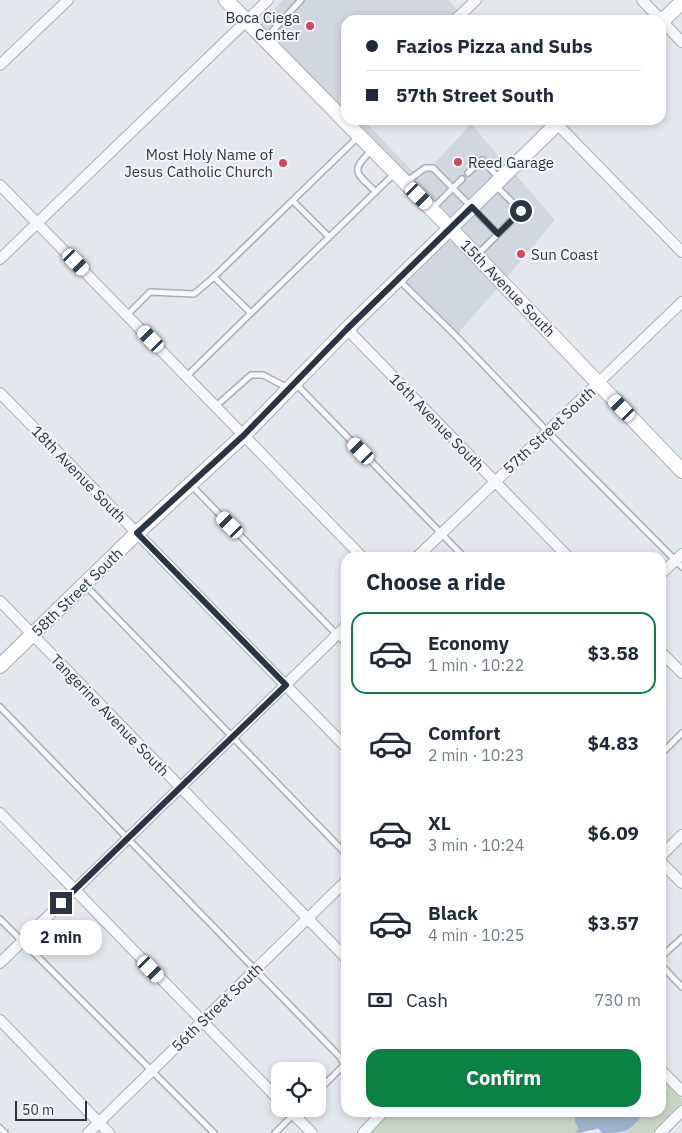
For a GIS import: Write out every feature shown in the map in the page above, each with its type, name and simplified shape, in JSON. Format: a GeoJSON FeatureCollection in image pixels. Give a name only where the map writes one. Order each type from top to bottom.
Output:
{"type":"FeatureCollection","features":[{"type":"Feature","properties":{"kind":"street"},"geometry":{"type":"LineString","coordinates":[[0,65],[68,0]]}},
{"type":"Feature","properties":{"kind":"street","name":"15th Avenue South"},"geometry":{"type":"LineString","coordinates":[[226,0],[341,112]]}},
{"type":"Feature","properties":{"kind":"street"},"geometry":{"type":"LineString","coordinates":[[0,259],[268,0]]}},
{"type":"Feature","properties":{"kind":"street"},"geometry":{"type":"LineString","coordinates":[[460,15],[476,0]]}},
{"type":"Feature","properties":{"kind":"street"},"geometry":{"type":"LineString","coordinates":[[642,0],[656,15]]}},
{"type":"Feature","properties":{"kind":"street"},"geometry":{"type":"LineString","coordinates":[[666,16],[682,2]]}},
{"type":"Feature","properties":{"kind":"street"},"geometry":{"type":"LineString","coordinates":[[666,26],[682,42]]}},
{"type":"Feature","properties":{"kind":"street","name":"15th Avenue South"},"geometry":{"type":"LineString","coordinates":[[353,125],[359,136],[432,209],[682,471]]}},
{"type":"Feature","properties":{"kind":"street","name":"58th Street South"},"geometry":{"type":"LineString","coordinates":[[0,666],[137,533],[244,435],[347,329],[556,125]]}},
{"type":"Feature","properties":{"kind":"street"},"geometry":{"type":"LineString","coordinates":[[562,125],[682,252]]}},
{"type":"Feature","properties":{"kind":"street"},"geometry":{"type":"LineString","coordinates":[[0,185],[357,552]]}},
{"type":"Feature","properties":{"kind":"street","name":"57th Street South"},"geometry":{"type":"LineString","coordinates":[[422,552],[494,480],[682,303]]}},
{"type":"Feature","properties":{"kind":"street","name":"16th Avenue South"},"geometry":{"type":"LineString","coordinates":[[347,329],[564,552]]}},
{"type":"Feature","properties":{"kind":"street","name":"18th Avenue South"},"geometry":{"type":"LineString","coordinates":[[0,393],[341,743]]}},
{"type":"Feature","properties":{"kind":"street"},"geometry":{"type":"LineString","coordinates":[[666,571],[680,561]]}},
{"type":"Feature","properties":{"kind":"street","name":"Tangerine Avenue South"},"geometry":{"type":"LineString","coordinates":[[0,601],[341,953]]}},
{"type":"Feature","properties":{"kind":"street"},"geometry":{"type":"LineString","coordinates":[[0,963],[341,630]]}},
{"type":"Feature","properties":{"kind":"street"},"geometry":{"type":"LineString","coordinates":[[666,657],[682,673]]}},
{"type":"Feature","properties":{"kind":"street"},"geometry":{"type":"LineString","coordinates":[[0,813],[271,1092]]}},
{"type":"Feature","properties":{"kind":"street"},"geometry":{"type":"LineString","coordinates":[[666,851],[682,835]]}},
{"type":"Feature","properties":{"kind":"street"},"geometry":{"type":"LineString","coordinates":[[666,867],[682,883]]}},
{"type":"Feature","properties":{"kind":"street","name":"56th Street South"},"geometry":{"type":"LineString","coordinates":[[88,1133],[341,886]]}},
{"type":"Feature","properties":{"kind":"street"},"geometry":{"type":"LineString","coordinates":[[0,1020],[109,1133]]}},
{"type":"Feature","properties":{"kind":"street"},"geometry":{"type":"LineString","coordinates":[[666,1075],[682,1091]]}},
{"type":"Feature","properties":{"kind":"street"},"geometry":{"type":"LineString","coordinates":[[660,1133],[682,1111]]}},
{"type":"Feature","properties":{"kind":"street"},"geometry":{"type":"LineString","coordinates":[[299,1117],[312,1133]]}},
{"type":"Feature","properties":{"kind":"street"},"geometry":{"type":"LineString","coordinates":[[363,1133],[378,1117]]}},
{"type":"Feature","properties":{"kind":"lane"},"geometry":{"type":"LineString","coordinates":[[264,39],[301,0]]}},
{"type":"Feature","properties":{"kind":"lane"},"geometry":{"type":"LineString","coordinates":[[127,315],[150,292],[194,294],[214,277],[359,136]]}},
{"type":"Feature","properties":{"kind":"lane"},"geometry":{"type":"LineString","coordinates":[[373,149],[360,161],[357,171],[361,178],[376,192]]}},
{"type":"Feature","properties":{"kind":"lane"},"geometry":{"type":"LineString","coordinates":[[468,173],[482,160],[521,211],[476,255]]}},
{"type":"Feature","properties":{"kind":"lane"},"geometry":{"type":"LineString","coordinates":[[406,183],[425,168],[433,168],[498,234]]}},
{"type":"Feature","properties":{"kind":"lane"},"geometry":{"type":"LineString","coordinates":[[187,376],[396,172]]}},
{"type":"Feature","properties":{"kind":"lane"},"geometry":{"type":"LineString","coordinates":[[432,209],[462,179]]}},
{"type":"Feature","properties":{"kind":"lane"},"geometry":{"type":"LineString","coordinates":[[293,201],[329,237]]}},
{"type":"Feature","properties":{"kind":"lane"},"geometry":{"type":"LineString","coordinates":[[214,277],[251,314]]}},
{"type":"Feature","properties":{"kind":"lane"},"geometry":{"type":"LineString","coordinates":[[398,279],[547,431],[680,561]]}},
{"type":"Feature","properties":{"kind":"lane"},"geometry":{"type":"LineString","coordinates":[[216,406],[251,375],[256,374],[292,386],[459,552]]}},
{"type":"Feature","properties":{"kind":"lane"},"geometry":{"type":"LineString","coordinates":[[190,484],[341,638]]}},
{"type":"Feature","properties":{"kind":"lane"},"geometry":{"type":"LineString","coordinates":[[84,584],[341,849]]}},
{"type":"Feature","properties":{"kind":"lane"},"geometry":{"type":"LineString","coordinates":[[0,708],[341,1058]]}},
{"type":"Feature","properties":{"kind":"lane"},"geometry":{"type":"LineString","coordinates":[[666,749],[682,733]]}},
{"type":"Feature","properties":{"kind":"lane"},"geometry":{"type":"LineString","coordinates":[[0,919],[214,1133]]}},
{"type":"Feature","properties":{"kind":"lane"},"geometry":{"type":"LineString","coordinates":[[666,952],[682,938]]}},
{"type":"Feature","properties":{"kind":"lane"},"geometry":{"type":"LineString","coordinates":[[666,970],[682,987]]}},
{"type":"Feature","properties":{"kind":"lane"},"geometry":{"type":"LineString","coordinates":[[326,1083],[341,1068]]}},
{"type":"Feature","properties":{"kind":"lane"},"geometry":{"type":"LineString","coordinates":[[275,1133],[289,1117]]}},
{"type":"Feature","properties":{"kind":"lane"},"geometry":{"type":"LineString","coordinates":[[0,1128],[4,1133]]}},
{"type":"Feature","properties":{"kind":"shaded area"},"geometry":{"type":"Polygon","coordinates":[[[283,0],[448,0],[458,10],[453,15],[341,15],[341,109],[258,25],[283,0]]]}},
{"type":"Feature","properties":{"kind":"shaded area"},"geometry":{"type":"Polygon","coordinates":[[[357,125],[368,125],[420,179],[472,125],[507,166],[451,220],[357,125]]]}},
{"type":"Feature","properties":{"kind":"shaded area"},"geometry":{"type":"Polygon","coordinates":[[[514,173],[555,220],[506,278],[458,228],[514,173]]]}},
{"type":"Feature","properties":{"kind":"shaded area"},"geometry":{"type":"Polygon","coordinates":[[[450,235],[498,287],[455,337],[399,285],[450,235]]]}},
{"type":"Feature","properties":{"kind":"green space"},"geometry":{"type":"Polygon","coordinates":[[[666,1083],[682,1099],[682,1104],[653,1133],[623,1133],[640,1117],[666,1117],[666,1083]]]}},
{"type":"Feature","properties":{"kind":"green space"},"geometry":{"type":"Polygon","coordinates":[[[385,1117],[575,1117],[578,1129],[575,1133],[370,1133],[385,1117]]]}},
{"type":"Feature","properties":{"kind":"water"},"geometry":{"type":"Polygon","coordinates":[[[575,1117],[640,1117],[631,1128],[617,1133],[602,1133],[599,1129],[575,1133],[578,1129],[575,1117]]]}},
{"type":"Feature","properties":{"kind":"place","name":"Boca Ciega Center"},"geometry":{"type":"Point","coordinates":[310,26]}},
{"type":"Feature","properties":{"kind":"place","name":"Reed Garage"},"geometry":{"type":"Point","coordinates":[458,162]}},
{"type":"Feature","properties":{"kind":"place","name":"Most Holy Name of Jesus Catholic Church"},"geometry":{"type":"Point","coordinates":[283,163]}},
{"type":"Feature","properties":{"kind":"place","name":"Sun Coast"},"geometry":{"type":"Point","coordinates":[521,254]}},
{"type":"Feature","properties":{"kind":"route"},"geometry":{"type":"LineString","coordinates":[[61,903],[286,685],[137,533],[244,435],[347,329],[472,207],[498,234],[521,211]]}}]}
